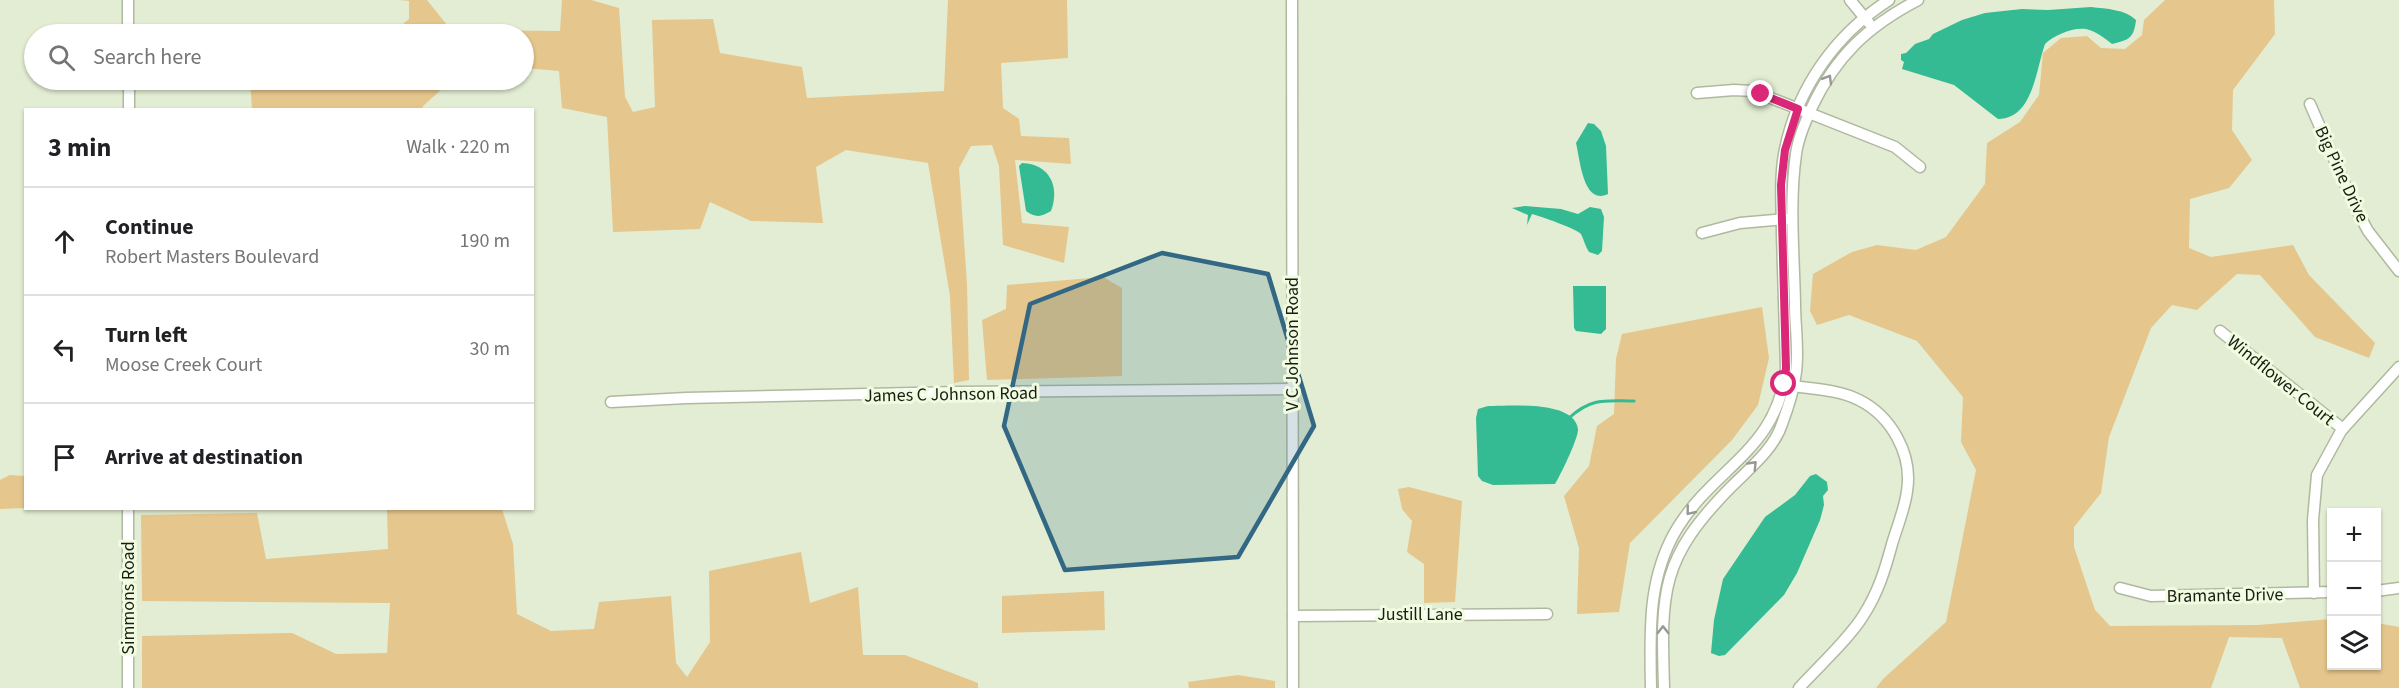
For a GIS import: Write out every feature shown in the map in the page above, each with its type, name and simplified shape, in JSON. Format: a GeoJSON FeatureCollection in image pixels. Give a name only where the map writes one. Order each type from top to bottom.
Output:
{"type":"FeatureCollection","features":[{"type":"Feature","properties":{"kind":"street"},"geometry":{"type":"LineString","coordinates":[[128,0],[128,24]]}},
{"type":"Feature","properties":{"kind":"street","name":"V C Johnson Road"},"geometry":{"type":"LineString","coordinates":[[1292,0],[1293,688]]}},
{"type":"Feature","properties":{"kind":"street"},"geometry":{"type":"LineString","coordinates":[[1850,0],[1873,28]]}},
{"type":"Feature","properties":{"kind":"street"},"geometry":{"type":"LineString","coordinates":[[1788,219],[1781,185],[1785,150],[1798,109],[1817,70],[1841,38],[1889,0]]}},
{"type":"Feature","properties":{"kind":"street"},"geometry":{"type":"LineString","coordinates":[[1664,688],[1663,615],[1669,577],[1675,560],[1688,536],[1706,513],[1770,446],[1781,428],[1788,385],[1786,368],[1788,219],[1796,153],[1802,129],[1828,76],[1841,58],[1873,28],[1918,0]]}},
{"type":"Feature","properties":{"kind":"street"},"geometry":{"type":"LineString","coordinates":[[129,90],[129,108]]}},
{"type":"Feature","properties":{"kind":"street"},"geometry":{"type":"LineString","coordinates":[[1697,93],[1753,91],[1895,147],[1920,167]]}},
{"type":"Feature","properties":{"kind":"street","name":"Big Pine Drive"},"geometry":{"type":"LineString","coordinates":[[2310,104],[2354,205],[2368,231],[2399,271]]}},
{"type":"Feature","properties":{"kind":"street"},"geometry":{"type":"LineString","coordinates":[[1702,233],[1740,223],[1788,219]]}},
{"type":"Feature","properties":{"kind":"street","name":"Windflower Court"},"geometry":{"type":"LineString","coordinates":[[2220,331],[2343,429]]}},
{"type":"Feature","properties":{"kind":"street"},"geometry":{"type":"LineString","coordinates":[[2314,593],[2313,520],[2317,475],[2343,429],[2399,367]]}},
{"type":"Feature","properties":{"kind":"street"},"geometry":{"type":"LineString","coordinates":[[1651,688],[1652,599],[1664,553],[1690,509],[1752,447],[1767,428],[1788,385]]}},
{"type":"Feature","properties":{"kind":"street"},"geometry":{"type":"LineString","coordinates":[[1788,385],[1840,393],[1870,406],[1884,417],[1894,431],[1905,454],[1907,469],[1907,491],[1879,589],[1862,618],[1799,688]]}},
{"type":"Feature","properties":{"kind":"street","name":"James C Johnson Road"},"geometry":{"type":"LineString","coordinates":[[611,402],[686,398],[960,392],[1292,389]]}},
{"type":"Feature","properties":{"kind":"street","name":"Simmons Road"},"geometry":{"type":"LineString","coordinates":[[128,510],[128,688]]}},
{"type":"Feature","properties":{"kind":"street","name":"Bramante Drive"},"geometry":{"type":"LineString","coordinates":[[2120,588],[2151,596],[2327,592]]}},
{"type":"Feature","properties":{"kind":"street"},"geometry":{"type":"LineString","coordinates":[[2381,590],[2399,588]]}},
{"type":"Feature","properties":{"kind":"street","name":"Justill Lane"},"geometry":{"type":"LineString","coordinates":[[1293,616],[1547,614]]}},
{"type":"Feature","properties":{"kind":"highlighted area"},"geometry":{"type":"Polygon","coordinates":[[[1162,253],[1268,274],[1314,426],[1238,557],[1065,570],[1004,426],[1030,304],[1162,253]]]}},
{"type":"Feature","properties":{"kind":"shaded area"},"geometry":{"type":"Polygon","coordinates":[[[399,0],[427,0],[446,24],[403,24],[409,19],[409,1],[399,0]]]}},
{"type":"Feature","properties":{"kind":"shaded area"},"geometry":{"type":"Polygon","coordinates":[[[562,0],[591,0],[619,8],[625,97],[633,112],[655,107],[652,20],[713,19],[720,53],[802,67],[807,98],[944,91],[948,0],[1067,0],[1068,58],[1001,63],[1003,108],[1019,119],[1021,136],[1069,138],[1071,164],[1015,160],[1022,223],[1069,227],[1064,263],[1003,245],[999,166],[992,145],[971,146],[959,168],[967,284],[969,380],[954,383],[950,296],[928,163],[846,150],[816,167],[823,223],[751,221],[710,202],[700,229],[613,232],[607,117],[562,108],[559,71],[534,69],[534,31],[560,31],[562,0]]]}},
{"type":"Feature","properties":{"kind":"shaded area"},"geometry":{"type":"Polygon","coordinates":[[[2165,0],[2274,0],[2275,34],[2233,90],[2232,130],[2252,160],[2229,188],[2190,199],[2189,248],[2211,257],[2293,245],[2309,275],[2375,343],[2369,358],[2315,337],[2260,275],[2237,274],[2197,310],[2172,305],[2151,328],[2109,437],[2101,493],[2074,527],[2074,547],[2095,610],[2110,626],[2258,625],[2327,619],[2327,670],[2381,670],[2381,624],[2399,627],[2399,688],[2300,688],[2282,638],[2229,637],[2211,688],[1876,688],[1946,622],[1976,470],[1961,442],[1963,397],[1917,341],[1849,315],[1817,325],[1810,311],[1813,274],[1852,252],[1877,245],[1916,250],[1946,237],[1985,184],[1987,143],[2020,122],[2039,95],[2043,53],[2061,38],[2087,36],[2101,48],[2125,49],[2142,35],[2144,20],[2165,0]]]}},
{"type":"Feature","properties":{"kind":"shaded area"},"geometry":{"type":"Polygon","coordinates":[[[2091,7],[2115,10],[2131,16],[2136,20],[2134,31],[2127,39],[2112,44],[2086,29],[2070,30],[2053,38],[2045,44],[2026,102],[2010,117],[1998,119],[1954,85],[1902,69],[1904,62],[1901,60],[1901,54],[1906,53],[1915,44],[1929,39],[1933,34],[1962,20],[1985,13],[2022,9],[2091,7]]]}},
{"type":"Feature","properties":{"kind":"shaded area"},"geometry":{"type":"Polygon","coordinates":[[[251,90],[441,90],[422,108],[252,108],[251,90]]]}},
{"type":"Feature","properties":{"kind":"shaded area"},"geometry":{"type":"Polygon","coordinates":[[[1588,123],[1594,124],[1601,131],[1606,146],[1608,194],[1600,196],[1593,193],[1584,179],[1576,143],[1588,123]]]}},
{"type":"Feature","properties":{"kind":"shaded area"},"geometry":{"type":"Polygon","coordinates":[[[1022,163],[1040,168],[1050,178],[1054,194],[1053,202],[1051,211],[1044,215],[1036,216],[1026,211],[1019,166],[1022,163]]]}},
{"type":"Feature","properties":{"kind":"shaded area"},"geometry":{"type":"Polygon","coordinates":[[[1525,206],[1561,209],[1578,214],[1590,207],[1601,209],[1604,217],[1602,251],[1598,255],[1589,252],[1581,234],[1542,217],[1532,214],[1527,225],[1528,215],[1512,208],[1525,206]]]}},
{"type":"Feature","properties":{"kind":"shaded area"},"geometry":{"type":"Polygon","coordinates":[[[1103,277],[1122,288],[1122,376],[987,380],[982,320],[1006,309],[1007,285],[1103,277]]]}},
{"type":"Feature","properties":{"kind":"shaded area"},"geometry":{"type":"Polygon","coordinates":[[[1573,286],[1606,286],[1606,329],[1601,334],[1576,331],[1574,328],[1573,286]]]}},
{"type":"Feature","properties":{"kind":"shaded area"},"geometry":{"type":"Polygon","coordinates":[[[1762,307],[1769,358],[1758,405],[1732,440],[1630,543],[1619,612],[1577,614],[1579,548],[1564,496],[1589,466],[1597,426],[1614,414],[1616,359],[1622,334],[1762,307]]]}},
{"type":"Feature","properties":{"kind":"shaded area"},"geometry":{"type":"Polygon","coordinates":[[[1488,406],[1553,409],[1565,413],[1574,420],[1578,429],[1576,440],[1555,484],[1493,485],[1482,481],[1478,476],[1476,418],[1478,409],[1488,406]]]}},
{"type":"Feature","properties":{"kind":"shaded area"},"geometry":{"type":"Polygon","coordinates":[[[1816,474],[1827,482],[1828,490],[1823,496],[1824,505],[1820,520],[1797,573],[1784,595],[1725,655],[1719,656],[1711,653],[1714,620],[1723,579],[1765,517],[1795,495],[1810,476],[1816,474]]]}},
{"type":"Feature","properties":{"kind":"shaded area"},"geometry":{"type":"Polygon","coordinates":[[[10,475],[24,476],[24,508],[0,509],[0,480],[10,475]]]}},
{"type":"Feature","properties":{"kind":"shaded area"},"geometry":{"type":"Polygon","coordinates":[[[1409,487],[1462,501],[1455,602],[1424,603],[1424,564],[1407,552],[1412,521],[1402,509],[1398,489],[1409,487]]]}},
{"type":"Feature","properties":{"kind":"shaded area"},"geometry":{"type":"Polygon","coordinates":[[[387,510],[502,510],[513,544],[517,614],[551,631],[594,629],[599,602],[671,596],[676,663],[687,677],[710,642],[709,571],[801,552],[810,603],[858,587],[863,655],[905,655],[978,683],[978,688],[142,688],[142,636],[292,633],[336,654],[387,653],[390,603],[142,601],[141,515],[257,513],[266,559],[388,549],[387,510]]]}},
{"type":"Feature","properties":{"kind":"shaded area"},"geometry":{"type":"Polygon","coordinates":[[[1104,591],[1105,630],[1002,633],[1002,596],[1104,591]]]}},
{"type":"Feature","properties":{"kind":"shaded area"},"geometry":{"type":"Polygon","coordinates":[[[1238,675],[1275,681],[1275,688],[1189,688],[1188,682],[1238,675]]]}},
{"type":"Feature","properties":{"kind":"waterway"},"geometry":{"type":"LineString","coordinates":[[1569,418],[1592,403],[1634,401]]}},
{"type":"Feature","properties":{"kind":"route"},"geometry":{"type":"LineString","coordinates":[[1761,94],[1798,109],[1793,118],[1785,150],[1781,185],[1786,368],[1784,384]]}}]}
